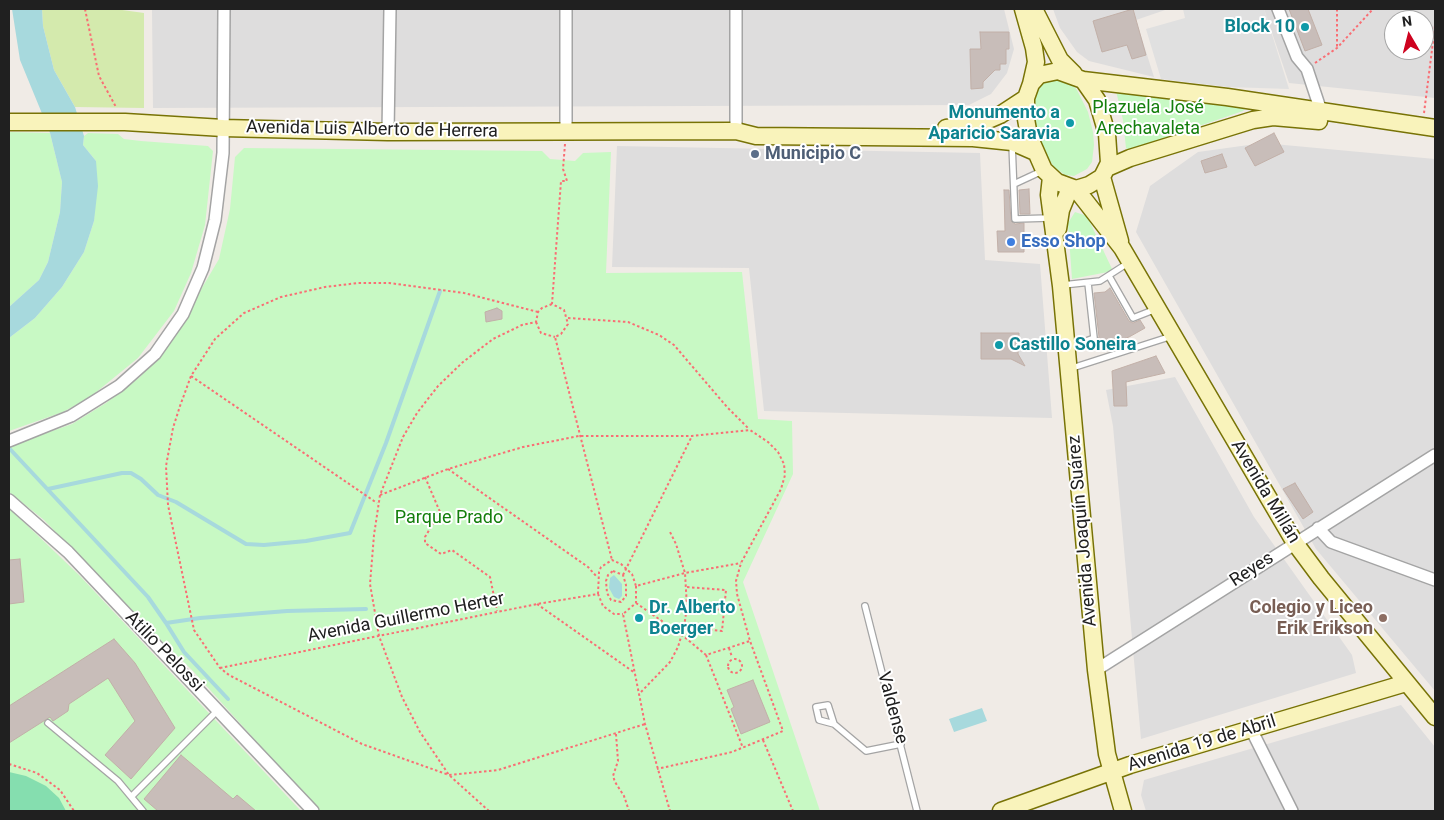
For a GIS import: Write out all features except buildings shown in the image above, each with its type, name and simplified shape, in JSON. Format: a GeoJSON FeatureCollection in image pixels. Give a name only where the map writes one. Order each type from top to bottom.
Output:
{"type":"FeatureCollection","features":[{"type":"Feature","properties":{"kind":"street"},"geometry":{"type":"LineString","coordinates":[[12,440],[71,416],[119,386],[155,354],[184,314],[203,268],[216,220],[223,128],[224,9]]}},
{"type":"Feature","properties":{"kind":"street"},"geometry":{"type":"LineString","coordinates":[[388,132],[390,9]]}},
{"type":"Feature","properties":{"kind":"street"},"geometry":{"type":"LineString","coordinates":[[566,9],[566,131]]}},
{"type":"Feature","properties":{"kind":"street"},"geometry":{"type":"LineString","coordinates":[[736,9],[736,131]]}},
{"type":"Feature","properties":{"kind":"street"},"geometry":{"type":"LineString","coordinates":[[1023,9],[1036,62],[1028,91],[1026,119],[1035,152],[1047,173],[1073,188],[1090,185],[1105,172],[1189,140],[1253,120],[1273,117],[1406,128],[1430,127]]}},
{"type":"Feature","properties":{"kind":"street"},"geometry":{"type":"LineString","coordinates":[[1034,9],[1060,60],[1079,78],[1097,100],[1109,148],[1105,172]]}},
{"type":"Feature","properties":{"kind":"street"},"geometry":{"type":"LineString","coordinates":[[1278,9],[1296,57],[1307,69],[1321,111]]}},
{"type":"Feature","properties":{"kind":"street"},"geometry":{"type":"LineString","coordinates":[[1028,91],[1039,76],[1058,71],[1079,78],[1430,127]]}},
{"type":"Feature","properties":{"kind":"street","name":"Avenida Luis Alberto de Herrera"},"geometry":{"type":"LineString","coordinates":[[9,122],[125,122],[223,128],[388,132],[736,131],[755,127],[958,128],[979,124],[993,118],[1028,91]]}},
{"type":"Feature","properties":{"kind":"street"},"geometry":{"type":"LineString","coordinates":[[1189,140],[1213,125],[1249,111],[1252,101]]}},
{"type":"Feature","properties":{"kind":"street","name":"Avenida Luis Alberto de Herrera"},"geometry":{"type":"LineString","coordinates":[[736,131],[756,136],[973,138],[1012,142],[1035,152]]}},
{"type":"Feature","properties":{"kind":"street","name":"Avenida Millán"},"geometry":{"type":"LineString","coordinates":[[1105,172],[1126,255]]}},
{"type":"Feature","properties":{"kind":"street","name":"Avenida Joaquín Suárez"},"geometry":{"type":"LineString","coordinates":[[1047,173],[1061,286],[1096,670],[1107,754],[1123,811]]}},
{"type":"Feature","properties":{"kind":"street","name":"Avenida Millán"},"geometry":{"type":"LineString","coordinates":[[1073,188],[1126,255],[1294,543],[1435,717]]}},
{"type":"Feature","properties":{"kind":"street","name":"Avenida Joaquín Suárez"},"geometry":{"type":"LineString","coordinates":[[1056,248],[1061,210],[1073,188]]}},
{"type":"Feature","properties":{"kind":"street","name":"Reyes"},"geometry":{"type":"LineString","coordinates":[[1096,670],[1435,455]]}},
{"type":"Feature","properties":{"kind":"street","name":"Atilio Pelossi"},"geometry":{"type":"LineString","coordinates":[[9,500],[68,552],[313,811]]}},
{"type":"Feature","properties":{"kind":"street"},"geometry":{"type":"LineString","coordinates":[[1318,528],[1331,542],[1435,580]]}},
{"type":"Feature","properties":{"kind":"street","name":"Avenida 19 de Abril"},"geometry":{"type":"LineString","coordinates":[[1000,811],[1111,771],[1406,682]]}},
{"type":"Feature","properties":{"kind":"street"},"geometry":{"type":"LineString","coordinates":[[1251,729],[1292,811]]}},
{"type":"Feature","properties":{"kind":"lane"},"geometry":{"type":"LineString","coordinates":[[1012,142],[1015,219],[1052,218]]}},
{"type":"Feature","properties":{"kind":"lane"},"geometry":{"type":"LineString","coordinates":[[1014,184],[1047,173]]}},
{"type":"Feature","properties":{"kind":"lane"},"geometry":{"type":"LineString","coordinates":[[1061,286],[1100,282],[1109,276],[1126,255]]}},
{"type":"Feature","properties":{"kind":"lane"},"geometry":{"type":"LineString","coordinates":[[1109,276],[1132,318],[1156,308]]}},
{"type":"Feature","properties":{"kind":"lane"},"geometry":{"type":"LineString","coordinates":[[1067,349],[1094,338],[1088,283]]}},
{"type":"Feature","properties":{"kind":"lane"},"geometry":{"type":"LineString","coordinates":[[1068,370],[1172,336]]}},
{"type":"Feature","properties":{"kind":"lane","name":"Valdense"},"geometry":{"type":"LineString","coordinates":[[864,606],[917,811]]}},
{"type":"Feature","properties":{"kind":"lane"},"geometry":{"type":"LineString","coordinates":[[132,796],[218,709]]}},
{"type":"Feature","properties":{"kind":"lane"},"geometry":{"type":"LineString","coordinates":[[48,723],[118,781],[143,811]]}},
{"type":"Feature","properties":{"kind":"lane"},"geometry":{"type":"LineString","coordinates":[[834,724],[866,751],[901,744]]}},
{"type":"Feature","properties":{"kind":"path"},"geometry":{"type":"LineString","coordinates":[[85,9],[99,76],[125,122]]}},
{"type":"Feature","properties":{"kind":"path"},"geometry":{"type":"LineString","coordinates":[[1337,9],[1337,48]]}},
{"type":"Feature","properties":{"kind":"path"},"geometry":{"type":"LineString","coordinates":[[1307,69],[1337,48],[1373,9]]}},
{"type":"Feature","properties":{"kind":"path"},"geometry":{"type":"LineString","coordinates":[[1430,127],[1435,26]]}},
{"type":"Feature","properties":{"kind":"path"},"geometry":{"type":"LineString","coordinates":[[552,304],[561,181],[566,181],[567,176],[563,169],[566,131]]}},
{"type":"Feature","properties":{"kind":"path"},"geometry":{"type":"LineString","coordinates":[[538,312],[464,293],[423,287],[358,283],[325,287],[281,297],[244,313],[215,339],[191,376],[173,428],[166,466],[168,505],[194,630],[220,668],[229,675],[362,744],[449,775],[498,770],[645,724]]}},
{"type":"Feature","properties":{"kind":"path"},"geometry":{"type":"LineString","coordinates":[[552,304],[563,309],[568,318],[565,329],[555,336],[542,333],[536,322],[538,312],[552,304]]}},
{"type":"Feature","properties":{"kind":"path"},"geometry":{"type":"LineString","coordinates":[[568,318],[628,322],[660,335],[674,345],[750,430],[760,435],[778,452],[784,464],[785,475],[781,489],[741,563],[736,581],[737,594],[750,641],[783,731],[743,748],[657,769]]}},
{"type":"Feature","properties":{"kind":"path"},"geometry":{"type":"LineString","coordinates":[[489,811],[449,775],[420,732],[402,697],[378,636],[370,584],[380,495],[403,437],[417,413],[438,386],[462,362],[493,339],[522,325],[536,322]]}},
{"type":"Feature","properties":{"kind":"path"},"geometry":{"type":"LineString","coordinates":[[555,336],[612,560],[632,574],[636,586],[636,603],[623,614],[614,614],[603,606],[598,594],[597,577],[601,567],[612,560]]}},
{"type":"Feature","properties":{"kind":"path"},"geometry":{"type":"LineString","coordinates":[[191,376],[378,504]]}},
{"type":"Feature","properties":{"kind":"path"},"geometry":{"type":"LineString","coordinates":[[380,495],[448,469],[523,447],[579,436],[692,436],[750,430]]}},
{"type":"Feature","properties":{"kind":"path"},"geometry":{"type":"LineString","coordinates":[[622,575],[627,569],[692,436]]}},
{"type":"Feature","properties":{"kind":"path"},"geometry":{"type":"LineString","coordinates":[[448,469],[588,566],[597,577]]}},
{"type":"Feature","properties":{"kind":"path"},"geometry":{"type":"LineString","coordinates":[[425,477],[440,512],[425,537],[425,544],[441,554],[452,550],[490,577],[498,612]]}},
{"type":"Feature","properties":{"kind":"path"},"geometry":{"type":"LineString","coordinates":[[640,693],[670,662],[684,627],[687,607],[685,573],[676,544],[669,530]]}},
{"type":"Feature","properties":{"kind":"path"},"geometry":{"type":"LineString","coordinates":[[636,586],[685,573],[741,563]]}},
{"type":"Feature","properties":{"kind":"path"},"geometry":{"type":"LineString","coordinates":[[616,571],[622,575],[626,585],[626,596],[621,602],[616,602],[607,593],[606,582],[610,572],[616,571]]}},
{"type":"Feature","properties":{"kind":"path"},"geometry":{"type":"LineString","coordinates":[[684,627],[722,630],[726,590],[686,587]]}},
{"type":"Feature","properties":{"kind":"path","name":"Avenida Guillermo Herter"},"geometry":{"type":"LineString","coordinates":[[220,668],[537,604],[598,594]]}},
{"type":"Feature","properties":{"kind":"path"},"geometry":{"type":"LineString","coordinates":[[636,603],[682,635],[706,655],[743,748]]}},
{"type":"Feature","properties":{"kind":"path"},"geometry":{"type":"LineString","coordinates":[[537,604],[636,673]]}},
{"type":"Feature","properties":{"kind":"path"},"geometry":{"type":"LineString","coordinates":[[687,607],[724,610]]}},
{"type":"Feature","properties":{"kind":"path"},"geometry":{"type":"LineString","coordinates":[[623,614],[645,724],[670,811]]}},
{"type":"Feature","properties":{"kind":"path"},"geometry":{"type":"LineString","coordinates":[[706,655],[750,641]]}},
{"type":"Feature","properties":{"kind":"path"},"geometry":{"type":"LineString","coordinates":[[729,648],[733,658]]}},
{"type":"Feature","properties":{"kind":"path"},"geometry":{"type":"LineString","coordinates":[[733,658],[739,659],[742,663],[742,668],[737,673],[732,673],[728,668],[728,663],[733,658]]}},
{"type":"Feature","properties":{"kind":"path"},"geometry":{"type":"LineString","coordinates":[[616,733],[618,761],[614,782],[624,796],[629,811]]}},
{"type":"Feature","properties":{"kind":"path"},"geometry":{"type":"LineString","coordinates":[[763,740],[793,811]]}},
{"type":"Feature","properties":{"kind":"path"},"geometry":{"type":"LineString","coordinates":[[9,764],[37,773],[60,790],[74,811]]}},
{"type":"Feature","properties":{"kind":"shaded area"},"geometry":{"type":"Polygon","coordinates":[[[1004,9],[1014,49],[1007,73],[991,94],[969,105],[153,108],[152,10],[1004,9]]]}},
{"type":"Feature","properties":{"kind":"shaded area"},"geometry":{"type":"Polygon","coordinates":[[[1053,9],[1168,9],[1136,20],[1154,77],[1089,61],[1077,52],[1060,28],[1053,9]]]}},
{"type":"Feature","properties":{"kind":"shaded area"},"geometry":{"type":"Polygon","coordinates":[[[1183,9],[1264,9],[1289,89],[1228,87],[1161,79],[1146,29],[1185,18],[1183,9]]]}},
{"type":"Feature","properties":{"kind":"shaded area"},"geometry":{"type":"Polygon","coordinates":[[[1264,9],[1435,9],[1435,98],[1289,83],[1264,9]]]}},
{"type":"Feature","properties":{"kind":"shaded area"},"geometry":{"type":"Polygon","coordinates":[[[1263,143],[1435,159],[1435,691],[1316,549],[1136,232],[1150,186],[1198,152],[1263,143]]]}},
{"type":"Feature","properties":{"kind":"shaded area"},"geometry":{"type":"Polygon","coordinates":[[[617,146],[980,153],[985,260],[1040,264],[1052,418],[764,411],[749,268],[612,267],[617,146]]]}},
{"type":"Feature","properties":{"kind":"shaded area"},"geometry":{"type":"Polygon","coordinates":[[[1175,377],[1254,517],[1352,655],[1356,673],[1141,739],[1113,426],[1106,390],[1175,377]]]}},
{"type":"Feature","properties":{"kind":"shaded area"},"geometry":{"type":"Polygon","coordinates":[[[1401,705],[1435,747],[1435,811],[1146,811],[1141,795],[1144,780],[1401,705]]]}},
{"type":"Feature","properties":{"kind":"green space"},"geometry":{"type":"Polygon","coordinates":[[[42,9],[115,9],[144,13],[144,108],[75,107],[54,70],[43,26],[42,9]]]}},
{"type":"Feature","properties":{"kind":"green space"},"geometry":{"type":"Polygon","coordinates":[[[1050,77],[1071,83],[1077,90],[1088,112],[1093,132],[1092,162],[1087,169],[1074,176],[1065,175],[1054,167],[1042,148],[1036,131],[1035,93],[1038,86],[1050,77]]]}},
{"type":"Feature","properties":{"kind":"green space","name":"Plazuela José Arechavaleta"},"geometry":{"type":"Polygon","coordinates":[[[1125,89],[1199,103],[1247,104],[1247,107],[1243,111],[1129,150],[1126,148],[1123,120],[1116,91],[1125,89]]]}},
{"type":"Feature","properties":{"kind":"green space"},"geometry":{"type":"Polygon","coordinates":[[[9,132],[50,133],[62,182],[60,212],[48,262],[39,280],[9,307],[9,132]]]}},
{"type":"Feature","properties":{"kind":"green space"},"geometry":{"type":"Polygon","coordinates":[[[88,133],[118,134],[124,139],[141,141],[208,146],[213,151],[205,225],[191,273],[174,311],[138,358],[89,398],[63,412],[9,431],[9,338],[35,318],[62,287],[84,252],[94,221],[96,161],[83,145],[84,136],[88,133]]]}},
{"type":"Feature","properties":{"kind":"green space","name":"Parque Prado"},"geometry":{"type":"Polygon","coordinates":[[[244,148],[542,151],[550,159],[575,161],[583,153],[611,152],[606,273],[742,272],[758,419],[792,421],[793,474],[743,582],[820,811],[319,811],[193,671],[136,616],[44,520],[9,492],[9,446],[72,424],[106,403],[140,377],[170,342],[219,259],[230,209],[235,157],[244,148]]]}},
{"type":"Feature","properties":{"kind":"green space"},"geometry":{"type":"Polygon","coordinates":[[[1075,212],[1087,216],[1113,271],[1072,279],[1068,223],[1075,212]]]}},
{"type":"Feature","properties":{"kind":"green space"},"geometry":{"type":"Polygon","coordinates":[[[9,508],[79,575],[301,811],[9,811],[9,508]]]}},
{"type":"Feature","properties":{"kind":"green space"},"geometry":{"type":"Polygon","coordinates":[[[9,772],[26,776],[46,786],[59,798],[66,811],[9,811],[9,772]]]}},
{"type":"Feature","properties":{"kind":"water"},"geometry":{"type":"Polygon","coordinates":[[[12,9],[42,9],[43,26],[54,70],[75,107],[84,136],[83,145],[96,161],[98,186],[94,221],[84,252],[62,287],[35,318],[9,338],[9,307],[39,280],[48,262],[60,212],[62,182],[50,133],[20,60],[12,9]]]}},
{"type":"Feature","properties":{"kind":"water"},"geometry":{"type":"Polygon","coordinates":[[[614,575],[622,584],[622,596],[619,599],[614,597],[609,588],[610,578],[614,575]]]}},
{"type":"Feature","properties":{"kind":"water"},"geometry":{"type":"Polygon","coordinates":[[[982,708],[987,721],[954,732],[949,719],[982,708]]]}},
{"type":"Feature","properties":{"kind":"waterway"},"geometry":{"type":"LineString","coordinates":[[48,489],[122,473],[131,473],[141,479],[158,495],[176,502],[246,544],[264,545],[306,541],[350,533],[386,443],[440,291]]}},
{"type":"Feature","properties":{"kind":"waterway"},"geometry":{"type":"LineString","coordinates":[[9,448],[148,597],[184,652],[228,699]]}},
{"type":"Feature","properties":{"kind":"waterway"},"geometry":{"type":"LineString","coordinates":[[166,623],[200,618],[287,611],[366,609]]}},
{"type":"Feature","properties":{"kind":"place","name":"Block 10"},"geometry":{"type":"Point","coordinates":[1305,27]}},
{"type":"Feature","properties":{"kind":"place","name":"Monumento a Aparicio Saravia"},"geometry":{"type":"Point","coordinates":[1070,123]}},
{"type":"Feature","properties":{"kind":"place","name":"Municipio C"},"geometry":{"type":"Point","coordinates":[755,154]}},
{"type":"Feature","properties":{"kind":"place","name":"Esso Shop"},"geometry":{"type":"Point","coordinates":[1011,242]}},
{"type":"Feature","properties":{"kind":"place","name":"Castillo Soneira"},"geometry":{"type":"Point","coordinates":[999,345]}},
{"type":"Feature","properties":{"kind":"place","name":"Dr. Alberto Boerger"},"geometry":{"type":"Point","coordinates":[639,618]}},
{"type":"Feature","properties":{"kind":"place","name":"Colegio y Liceo Erik Erikson"},"geometry":{"type":"Point","coordinates":[1383,618]}}]}
